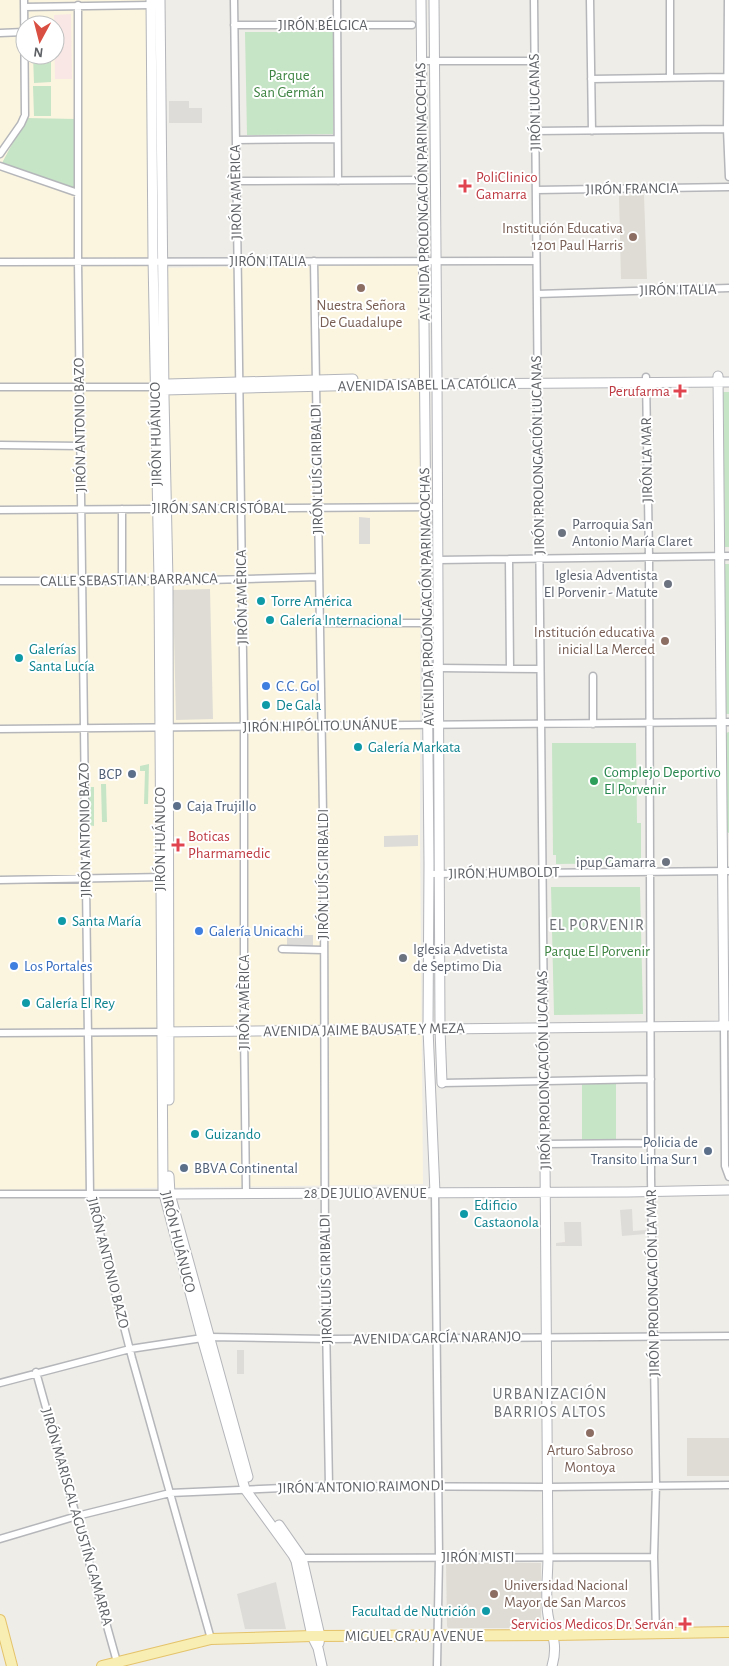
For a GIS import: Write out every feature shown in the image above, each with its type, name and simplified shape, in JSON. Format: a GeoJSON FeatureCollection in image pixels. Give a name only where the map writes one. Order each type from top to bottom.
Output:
{"type":"FeatureCollection","features":[{"type":"Feature","properties":{"kind":"main road"},"geometry":{"type":"LineString","coordinates":[[0,1620],[12,1666]]}},
{"type":"Feature","properties":{"kind":"main road","name":"MIGUEL GRAU AVENUE"},"geometry":{"type":"LineString","coordinates":[[102,1666],[210,1639],[316,1636],[729,1632]]}},
{"type":"Feature","properties":{"kind":"street","name":"JIRÓN AMÈRICA"},"geometry":{"type":"LineString","coordinates":[[234,0],[244,727],[246,1193]]}},
{"type":"Feature","properties":{"kind":"street"},"geometry":{"type":"LineString","coordinates":[[337,0],[338,181]]}},
{"type":"Feature","properties":{"kind":"street","name":"AVENIDA PROLONGACIÓN PARINACOCHAS"},"geometry":{"type":"LineString","coordinates":[[421,0],[428,725],[428,1029],[435,1193]]}},
{"type":"Feature","properties":{"kind":"street","name":"AVENIDA PROLONGACIÓN PARINACOCHAS"},"geometry":{"type":"LineString","coordinates":[[434,0],[438,381],[440,1029],[442,1083]]}},
{"type":"Feature","properties":{"kind":"street","name":"JIRÓN LUCANAS"},"geometry":{"type":"LineString","coordinates":[[534,0],[537,294]]}},
{"type":"Feature","properties":{"kind":"street"},"geometry":{"type":"LineString","coordinates":[[590,0],[592,131]]}},
{"type":"Feature","properties":{"kind":"street"},"geometry":{"type":"LineString","coordinates":[[670,0],[670,77]]}},
{"type":"Feature","properties":{"kind":"street"},"geometry":{"type":"LineString","coordinates":[[24,3],[78,5],[154,2]]}},
{"type":"Feature","properties":{"kind":"street","name":"JIRÓN HUÁNUCO"},"geometry":{"type":"LineString","coordinates":[[154,2],[153,262],[161,387]]}},
{"type":"Feature","properties":{"kind":"street","name":"JIRÓN HUÁNUCO"},"geometry":{"type":"LineString","coordinates":[[154,2],[163,262],[161,509],[167,1194],[248,1489],[296,1561],[316,1636]]}},
{"type":"Feature","properties":{"kind":"street"},"geometry":{"type":"LineString","coordinates":[[728,3],[727,129],[729,177]]}},
{"type":"Feature","properties":{"kind":"street","name":"JIRÓN ANTONIO BAZO"},"geometry":{"type":"LineString","coordinates":[[78,5],[78,262],[90,1194],[130,1349],[210,1639]]}},
{"type":"Feature","properties":{"kind":"street","name":"JIRÓN BÉLGICA"},"geometry":{"type":"LineString","coordinates":[[234,25],[412,25]]}},
{"type":"Feature","properties":{"kind":"street"},"geometry":{"type":"LineString","coordinates":[[0,33],[15,32]]}},
{"type":"Feature","properties":{"kind":"street"},"geometry":{"type":"LineString","coordinates":[[422,61],[534,61]]}},
{"type":"Feature","properties":{"kind":"street"},"geometry":{"type":"LineString","coordinates":[[0,154],[25,115],[24,65]]}},
{"type":"Feature","properties":{"kind":"street"},"geometry":{"type":"LineString","coordinates":[[591,79],[727,77]]}},
{"type":"Feature","properties":{"kind":"street"},"geometry":{"type":"LineString","coordinates":[[535,131],[727,129]]}},
{"type":"Feature","properties":{"kind":"street"},"geometry":{"type":"LineString","coordinates":[[236,140],[337,139]]}},
{"type":"Feature","properties":{"kind":"street"},"geometry":{"type":"LineString","coordinates":[[0,166],[78,193]]}},
{"type":"Feature","properties":{"kind":"street"},"geometry":{"type":"LineString","coordinates":[[236,181],[423,180]]}},
{"type":"Feature","properties":{"kind":"street","name":"JIRÓN FRANCIA"},"geometry":{"type":"LineString","coordinates":[[536,190],[729,187]]}},
{"type":"Feature","properties":{"kind":"street"},"geometry":{"type":"LineString","coordinates":[[152,199],[162,199]]}},
{"type":"Feature","properties":{"kind":"street","name":"JIRÓN LUÍS GIRIBALDI"},"geometry":{"type":"LineString","coordinates":[[314,261],[325,1030],[329,1486]]}},
{"type":"Feature","properties":{"kind":"street","name":"JIRÓN ITALIA"},"geometry":{"type":"LineString","coordinates":[[0,262],[536,261]]}},
{"type":"Feature","properties":{"kind":"street","name":"JIRÓN ITALIA"},"geometry":{"type":"LineString","coordinates":[[537,294],[729,288]]}},
{"type":"Feature","properties":{"kind":"street","name":"JIRÓN PROLONGACIÓN LUCANAS"},"geometry":{"type":"LineString","coordinates":[[537,294],[547,1337],[548,1556],[546,1604],[549,1625],[554,1635],[555,1655],[552,1666]]}},
{"type":"Feature","properties":{"kind":"street","name":"AVENIDA ISABEL LA CATÓLICA"},"geometry":{"type":"LineString","coordinates":[[0,387],[161,387],[438,381],[718,379],[729,376]]}},
{"type":"Feature","properties":{"kind":"street"},"geometry":{"type":"LineString","coordinates":[[718,379],[719,557],[726,722],[727,1026],[725,1166],[729,1177]]}},
{"type":"Feature","properties":{"kind":"street","name":"AVENIDA ISABEL LA CATÓLICA"},"geometry":{"type":"LineString","coordinates":[[718,379],[729,382]]}},
{"type":"Feature","properties":{"kind":"street","name":"JIRÓN LA MAR"},"geometry":{"type":"LineString","coordinates":[[645,380],[650,723]]}},
{"type":"Feature","properties":{"kind":"street"},"geometry":{"type":"LineString","coordinates":[[0,445],[81,446]]}},
{"type":"Feature","properties":{"kind":"street","name":"JIRÓN SAN CRISTÓBAL"},"geometry":{"type":"LineString","coordinates":[[0,510],[438,507]]}},
{"type":"Feature","properties":{"kind":"street"},"geometry":{"type":"LineString","coordinates":[[122,509],[122,581]]}},
{"type":"Feature","properties":{"kind":"street"},"geometry":{"type":"LineString","coordinates":[[438,560],[729,556]]}},
{"type":"Feature","properties":{"kind":"street"},"geometry":{"type":"LineString","coordinates":[[509,559],[510,669]]}},
{"type":"Feature","properties":{"kind":"street","name":"CALLE SEBASTIAN BARRANCA"},"geometry":{"type":"LineString","coordinates":[[0,582],[163,581],[319,577]]}},
{"type":"Feature","properties":{"kind":"street"},"geometry":{"type":"LineString","coordinates":[[320,623],[438,623]]}},
{"type":"Feature","properties":{"kind":"street"},"geometry":{"type":"LineString","coordinates":[[439,668],[540,669]]}},
{"type":"Feature","properties":{"kind":"street"},"geometry":{"type":"LineString","coordinates":[[593,676],[593,724]]}},
{"type":"Feature","properties":{"kind":"street","name":"JIRÓN HIPÓLITO UNÁNUE"},"geometry":{"type":"LineString","coordinates":[[0,729],[726,722]]}},
{"type":"Feature","properties":{"kind":"street","name":"JIRÓN PROLONGACIÓN LA MAR"},"geometry":{"type":"LineString","coordinates":[[650,723],[656,1633]]}},
{"type":"Feature","properties":{"kind":"street","name":"JIRÓN HUMBOLDT"},"geometry":{"type":"LineString","coordinates":[[429,874],[726,871]]}},
{"type":"Feature","properties":{"kind":"street"},"geometry":{"type":"LineString","coordinates":[[0,880],[164,877]]}},
{"type":"Feature","properties":{"kind":"street"},"geometry":{"type":"LineString","coordinates":[[282,950],[323,950]]}},
{"type":"Feature","properties":{"kind":"street","name":"AVENIDA JAIME BAUSATE Y MEZA"},"geometry":{"type":"LineString","coordinates":[[0,1033],[727,1026]]}},
{"type":"Feature","properties":{"kind":"street"},"geometry":{"type":"LineString","coordinates":[[442,1083],[651,1079]]}},
{"type":"Feature","properties":{"kind":"street"},"geometry":{"type":"LineString","coordinates":[[545,1144],[652,1143]]}},
{"type":"Feature","properties":{"kind":"street","name":"28 DE JULIO AVENUE"},"geometry":{"type":"LineString","coordinates":[[0,1194],[729,1190]]}},
{"type":"Feature","properties":{"kind":"street"},"geometry":{"type":"LineString","coordinates":[[435,1193],[439,1557],[437,1666]]}},
{"type":"Feature","properties":{"kind":"street","name":"AVENIDA GARCÍA NARANJO"},"geometry":{"type":"LineString","coordinates":[[0,1383],[36,1372],[130,1349],[206,1338],[729,1336]]}},
{"type":"Feature","properties":{"kind":"street","name":"JIRÓN MARISCAL AGUSTÍN GAMARRA"},"geometry":{"type":"LineString","coordinates":[[36,1372],[117,1662]]}},
{"type":"Feature","properties":{"kind":"street","name":"JIRÓN ANTONIO RAIMONDI"},"geometry":{"type":"LineString","coordinates":[[0,1539],[77,1516],[170,1493],[329,1486],[548,1487],[656,1484],[729,1485]]}},
{"type":"Feature","properties":{"kind":"street","name":"JIRÓN HUÁNUCO"},"geometry":{"type":"LineString","coordinates":[[248,1489],[302,1558],[322,1666]]}},
{"type":"Feature","properties":{"kind":"street","name":"JIRÓN MISTI"},"geometry":{"type":"LineString","coordinates":[[302,1558],[654,1557]]}},
{"type":"Feature","properties":{"kind":"shaded area"},"geometry":{"type":"Polygon","coordinates":[[[0,0],[154,0],[158,268],[420,263],[420,841],[423,1184],[0,1190],[0,0]]]}},
{"type":"Feature","properties":{"kind":"shaded area"},"geometry":{"type":"Polygon","coordinates":[[[71,14],[72,79],[55,79],[55,65],[65,65],[65,15],[54,15],[71,14]]]}},
{"type":"Feature","properties":{"kind":"shaded area"},"geometry":{"type":"Polygon","coordinates":[[[169,101],[189,101],[189,108],[202,108],[202,123],[169,123],[169,101]]]}},
{"type":"Feature","properties":{"kind":"shaded area","name":"Institución Educativa 1201 Paul Harris"},"geometry":{"type":"Polygon","coordinates":[[[644,195],[647,279],[621,279],[619,196],[644,195]]]}},
{"type":"Feature","properties":{"kind":"shaded area"},"geometry":{"type":"Polygon","coordinates":[[[359,517],[370,518],[370,544],[359,544],[359,517]]]}},
{"type":"Feature","properties":{"kind":"shaded area"},"geometry":{"type":"Polygon","coordinates":[[[210,589],[213,719],[176,720],[173,590],[210,589]]]}},
{"type":"Feature","properties":{"kind":"shaded area"},"geometry":{"type":"Polygon","coordinates":[[[418,835],[418,846],[384,847],[384,836],[418,835]]]}},
{"type":"Feature","properties":{"kind":"shaded area"},"geometry":{"type":"Polygon","coordinates":[[[287,935],[313,935],[313,946],[287,946],[287,935]]]}},
{"type":"Feature","properties":{"kind":"shaded area"},"geometry":{"type":"Polygon","coordinates":[[[632,1209],[633,1231],[646,1230],[646,1234],[622,1236],[620,1210],[632,1209]]]}},
{"type":"Feature","properties":{"kind":"shaded area"},"geometry":{"type":"Polygon","coordinates":[[[564,1222],[581,1222],[582,1246],[556,1246],[556,1243],[565,1242],[564,1222]]]}},
{"type":"Feature","properties":{"kind":"shaded area"},"geometry":{"type":"Polygon","coordinates":[[[237,1350],[244,1350],[244,1374],[237,1374],[237,1350]]]}},
{"type":"Feature","properties":{"kind":"shaded area"},"geometry":{"type":"Polygon","coordinates":[[[687,1438],[729,1438],[729,1476],[687,1476],[687,1438]]]}},
{"type":"Feature","properties":{"kind":"shaded area","name":"Universidad Nacional Mayor de San Marcos"},"geometry":{"type":"Polygon","coordinates":[[[446,1562],[541,1563],[541,1626],[539,1628],[448,1628],[446,1562]]]}},
{"type":"Feature","properties":{"kind":"shaded area"},"geometry":{"type":"Polygon","coordinates":[[[276,1582],[286,1629],[245,1629],[237,1594],[276,1582]]]}},
{"type":"Feature","properties":{"kind":"green space","name":"Parque San Germán"},"geometry":{"type":"Polygon","coordinates":[[[245,32],[333,32],[333,134],[247,135],[245,32]]]}},
{"type":"Feature","properties":{"kind":"green space"},"geometry":{"type":"Polygon","coordinates":[[[33,65],[51,65],[51,82],[34,83],[33,65]]]}},
{"type":"Feature","properties":{"kind":"green space"},"geometry":{"type":"Polygon","coordinates":[[[33,86],[51,86],[51,116],[34,116],[33,86]]]}},
{"type":"Feature","properties":{"kind":"green space"},"geometry":{"type":"Polygon","coordinates":[[[26,118],[76,119],[77,191],[3,165],[2,163],[26,118]]]}},
{"type":"Feature","properties":{"kind":"green space"},"geometry":{"type":"Polygon","coordinates":[[[723,392],[729,392],[729,547],[725,547],[723,392]]]}},
{"type":"Feature","properties":{"kind":"green space"},"geometry":{"type":"Polygon","coordinates":[[[724,564],[729,564],[729,714],[726,714],[724,564]]]}},
{"type":"Feature","properties":{"kind":"green space"},"geometry":{"type":"Polygon","coordinates":[[[729,732],[729,833],[727,832],[726,733],[729,732]]]}},
{"type":"Feature","properties":{"kind":"green space","name":"Complejo Deportivo El Porvenir"},"geometry":{"type":"Polygon","coordinates":[[[552,743],[636,743],[637,823],[641,823],[641,863],[556,864],[556,855],[553,855],[552,743]]]}},
{"type":"Feature","properties":{"kind":"green space"},"geometry":{"type":"Polygon","coordinates":[[[149,764],[148,804],[144,804],[145,771],[140,771],[140,766],[149,764]]]}},
{"type":"Feature","properties":{"kind":"green space"},"geometry":{"type":"Polygon","coordinates":[[[101,784],[106,784],[107,822],[102,822],[101,784]]]}},
{"type":"Feature","properties":{"kind":"green space"},"geometry":{"type":"Polygon","coordinates":[[[88,787],[94,787],[94,826],[88,825],[88,787]]]}},
{"type":"Feature","properties":{"kind":"green space","name":"Parque El Porvenir"},"geometry":{"type":"Polygon","coordinates":[[[551,887],[640,887],[643,1014],[554,1015],[551,887]]]}},
{"type":"Feature","properties":{"kind":"green space"},"geometry":{"type":"Polygon","coordinates":[[[582,1080],[616,1080],[616,1143],[582,1143],[582,1080]]]}},
{"type":"Feature","properties":{"kind":"place","name":"PoliClinico Gamarra"},"geometry":{"type":"Point","coordinates":[465,186]}},
{"type":"Feature","properties":{"kind":"place","name":"Institución Educativa 1201 Paul Harris"},"geometry":{"type":"Point","coordinates":[633,237]}},
{"type":"Feature","properties":{"kind":"place","name":"Nuestra Señora De Guadalupe"},"geometry":{"type":"Point","coordinates":[361,288]}},
{"type":"Feature","properties":{"kind":"place","name":"Perufarma"},"geometry":{"type":"Point","coordinates":[680,391]}},
{"type":"Feature","properties":{"kind":"place","name":"Parroquia San Antonio María Claret"},"geometry":{"type":"Point","coordinates":[562,533]}},
{"type":"Feature","properties":{"kind":"place","name":"Iglesia Adventista El Porvenir - Matute"},"geometry":{"type":"Point","coordinates":[668,584]}},
{"type":"Feature","properties":{"kind":"place","name":"Torre América"},"geometry":{"type":"Point","coordinates":[261,601]}},
{"type":"Feature","properties":{"kind":"place","name":"Galería Internacional"},"geometry":{"type":"Point","coordinates":[270,620]}},
{"type":"Feature","properties":{"kind":"place","name":"Institución educativa inicial La Merced"},"geometry":{"type":"Point","coordinates":[665,641]}},
{"type":"Feature","properties":{"kind":"place","name":"Galerías Santa Lucía"},"geometry":{"type":"Point","coordinates":[19,658]}},
{"type":"Feature","properties":{"kind":"place","name":"C.C. Gol"},"geometry":{"type":"Point","coordinates":[266,686]}},
{"type":"Feature","properties":{"kind":"place","name":"De Gala"},"geometry":{"type":"Point","coordinates":[266,705]}},
{"type":"Feature","properties":{"kind":"place","name":"Galería Markata"},"geometry":{"type":"Point","coordinates":[358,747]}},
{"type":"Feature","properties":{"kind":"place","name":"BCP"},"geometry":{"type":"Point","coordinates":[132,774]}},
{"type":"Feature","properties":{"kind":"place","name":"Complejo Deportivo El Porvenir"},"geometry":{"type":"Point","coordinates":[594,781]}},
{"type":"Feature","properties":{"kind":"place","name":"Caja Trujillo"},"geometry":{"type":"Point","coordinates":[177,806]}},
{"type":"Feature","properties":{"kind":"place","name":"Boticas Pharmamedic"},"geometry":{"type":"Point","coordinates":[178,845]}},
{"type":"Feature","properties":{"kind":"place","name":"ipup Gamarra"},"geometry":{"type":"Point","coordinates":[666,862]}},
{"type":"Feature","properties":{"kind":"place","name":"Santa María"},"geometry":{"type":"Point","coordinates":[62,921]}},
{"type":"Feature","properties":{"kind":"place","name":"Galería Unicachi"},"geometry":{"type":"Point","coordinates":[199,931]}},
{"type":"Feature","properties":{"kind":"place","name":"Iglesia Advetista de Septimo Dia"},"geometry":{"type":"Point","coordinates":[403,958]}},
{"type":"Feature","properties":{"kind":"place","name":"Los Portales"},"geometry":{"type":"Point","coordinates":[14,966]}},
{"type":"Feature","properties":{"kind":"place","name":"Galería El Rey"},"geometry":{"type":"Point","coordinates":[26,1003]}},
{"type":"Feature","properties":{"kind":"place","name":"Guizando"},"geometry":{"type":"Point","coordinates":[195,1134]}},
{"type":"Feature","properties":{"kind":"place","name":"Policia de Transito Lima Sur 1"},"geometry":{"type":"Point","coordinates":[708,1151]}},
{"type":"Feature","properties":{"kind":"place","name":"BBVA Continental"},"geometry":{"type":"Point","coordinates":[184,1168]}},
{"type":"Feature","properties":{"kind":"place","name":"Edificio Castaonola"},"geometry":{"type":"Point","coordinates":[464,1214]}},
{"type":"Feature","properties":{"kind":"place","name":"Arturo Sabroso Montoya"},"geometry":{"type":"Point","coordinates":[590,1433]}},
{"type":"Feature","properties":{"kind":"place","name":"Universidad Nacional Mayor de San Marcos"},"geometry":{"type":"Point","coordinates":[494,1594]}},
{"type":"Feature","properties":{"kind":"place","name":"Facultad de Nutrición"},"geometry":{"type":"Point","coordinates":[486,1611]}},
{"type":"Feature","properties":{"kind":"place","name":"Servicios Medicos Dr. Serván"},"geometry":{"type":"Point","coordinates":[685,1624]}},
{"type":"Feature","properties":{"kind":"district","name":"EL PORVENIR"},"geometry":{"type":"Point","coordinates":[597,925]}},
{"type":"Feature","properties":{"kind":"district","name":"URBANIZACIÓN BARRIOS ALTOS"},"geometry":{"type":"Point","coordinates":[550,1403]}}]}
